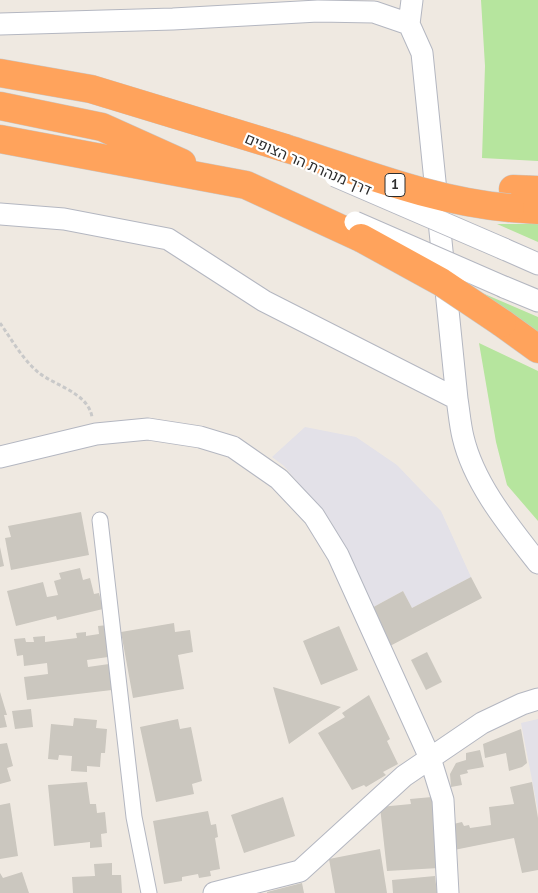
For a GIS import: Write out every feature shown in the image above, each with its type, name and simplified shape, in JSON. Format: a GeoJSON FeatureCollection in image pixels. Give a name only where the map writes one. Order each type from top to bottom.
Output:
{"type":"FeatureCollection","features":[{"type":"Feature","properties":{"kind":"highway","name":"1"},"geometry":{"type":"LineString","coordinates":[[0,73],[91,89],[216,126],[284,151],[349,169],[415,191],[476,205],[520,196],[538,210]]}},
{"type":"Feature","properties":{"kind":"highway"},"geometry":{"type":"LineString","coordinates":[[0,106],[102,127],[165,154],[210,177]]}},
{"type":"Feature","properties":{"kind":"highway"},"geometry":{"type":"LineString","coordinates":[[0,123],[138,154],[210,177]]}},
{"type":"Feature","properties":{"kind":"highway"},"geometry":{"type":"LineString","coordinates":[[0,140],[246,185],[358,230],[502,322],[538,350]]}},
{"type":"Feature","properties":{"kind":"street"},"geometry":{"type":"LineString","coordinates":[[412,0],[409,24],[422,53],[457,399],[464,439],[483,486],[508,525],[538,562]]}},
{"type":"Feature","properties":{"kind":"street"},"geometry":{"type":"LineString","coordinates":[[0,24],[173,19],[318,11],[374,12],[409,24]]}},
{"type":"Feature","properties":{"kind":"street","name":"דרך מנהרת הר הצופים"},"geometry":{"type":"LineString","coordinates":[[284,151],[538,264]]}},
{"type":"Feature","properties":{"kind":"street"},"geometry":{"type":"LineString","coordinates":[[0,214],[64,219],[168,239],[264,301],[457,399]]}},
{"type":"Feature","properties":{"kind":"street"},"geometry":{"type":"LineString","coordinates":[[358,230],[538,301]]}},
{"type":"Feature","properties":{"kind":"street"},"geometry":{"type":"LineString","coordinates":[[0,457],[96,434],[148,429],[200,436],[233,447],[279,479],[314,516],[338,555],[430,758],[443,800],[448,893]]}},
{"type":"Feature","properties":{"kind":"street"},"geometry":{"type":"LineString","coordinates":[[100,520],[134,817],[149,893]]}},
{"type":"Feature","properties":{"kind":"street"},"geometry":{"type":"LineString","coordinates":[[214,893],[300,871],[404,776],[482,723],[530,702],[538,687]]}},
{"type":"Feature","properties":{"kind":"path"},"geometry":{"type":"LineString","coordinates":[[0,323],[23,356],[39,373],[80,397],[91,410],[96,434]]}},
{"type":"Feature","properties":{"kind":"shaded area"},"geometry":{"type":"Polygon","coordinates":[[[305,427],[356,437],[397,465],[441,511],[471,577],[412,608],[403,591],[368,610],[332,523],[284,466],[272,457],[305,427]]]}},
{"type":"Feature","properties":{"kind":"shaded area"},"geometry":{"type":"Polygon","coordinates":[[[538,719],[538,811],[521,723],[538,719]]]}},
{"type":"Feature","properties":{"kind":"green space"},"geometry":{"type":"Polygon","coordinates":[[[481,0],[538,0],[538,161],[482,158],[485,66],[481,0]]]}},
{"type":"Feature","properties":{"kind":"green space"},"geometry":{"type":"Polygon","coordinates":[[[497,224],[538,224],[538,242],[497,224]]]}},
{"type":"Feature","properties":{"kind":"green space"},"geometry":{"type":"Polygon","coordinates":[[[473,289],[538,317],[538,333],[473,289]]]}},
{"type":"Feature","properties":{"kind":"green space"},"geometry":{"type":"Polygon","coordinates":[[[479,343],[538,371],[538,521],[507,485],[496,442],[479,343]]]}},
{"type":"Feature","properties":{"kind":"building"},"geometry":{"type":"Polygon","coordinates":[[[81,512],[89,555],[11,570],[5,538],[11,537],[8,526],[81,512]]]}},
{"type":"Feature","properties":{"kind":"building"},"geometry":{"type":"Polygon","coordinates":[[[0,547],[4,566],[0,567],[0,547]]]}},
{"type":"Feature","properties":{"kind":"building"},"geometry":{"type":"Polygon","coordinates":[[[80,568],[83,580],[90,578],[94,594],[99,593],[103,609],[57,620],[56,616],[16,626],[7,591],[43,582],[47,597],[58,595],[54,581],[61,579],[59,573],[80,568]]]}},
{"type":"Feature","properties":{"kind":"building"},"geometry":{"type":"Polygon","coordinates":[[[471,577],[482,598],[388,647],[368,610],[403,591],[412,608],[471,577]]]}},
{"type":"Feature","properties":{"kind":"building"},"geometry":{"type":"Polygon","coordinates":[[[174,623],[175,632],[190,630],[193,652],[178,655],[184,689],[133,698],[121,632],[174,623]]]}},
{"type":"Feature","properties":{"kind":"building"},"geometry":{"type":"Polygon","coordinates":[[[108,625],[110,644],[106,645],[108,657],[87,660],[88,667],[109,664],[112,690],[27,700],[24,677],[48,674],[47,663],[24,666],[23,655],[17,656],[14,639],[25,638],[26,642],[34,642],[33,637],[45,636],[45,642],[77,638],[76,633],[86,632],[86,636],[99,634],[98,626],[108,625]]]}},
{"type":"Feature","properties":{"kind":"building"},"geometry":{"type":"Polygon","coordinates":[[[339,626],[358,670],[321,685],[303,641],[339,626]]]}},
{"type":"Feature","properties":{"kind":"building"},"geometry":{"type":"Polygon","coordinates":[[[427,652],[442,682],[426,690],[411,660],[427,652]]]}},
{"type":"Feature","properties":{"kind":"building"},"geometry":{"type":"Polygon","coordinates":[[[273,687],[341,707],[289,744],[273,687]]]}},
{"type":"Feature","properties":{"kind":"building"},"geometry":{"type":"Polygon","coordinates":[[[0,692],[7,715],[4,715],[7,727],[0,728],[0,692]]]}},
{"type":"Feature","properties":{"kind":"building"},"geometry":{"type":"Polygon","coordinates":[[[369,695],[390,739],[387,741],[398,764],[383,772],[386,775],[366,787],[364,785],[352,790],[318,733],[345,717],[342,713],[369,695]]]}},
{"type":"Feature","properties":{"kind":"building"},"geometry":{"type":"Polygon","coordinates":[[[31,709],[33,727],[15,729],[12,711],[31,709]]]}},
{"type":"Feature","properties":{"kind":"building"},"geometry":{"type":"Polygon","coordinates":[[[74,718],[97,720],[96,728],[107,729],[105,753],[101,753],[100,767],[87,766],[87,772],[71,771],[72,756],[59,755],[58,760],[48,759],[51,724],[73,726],[74,718]]]}},
{"type":"Feature","properties":{"kind":"building"},"geometry":{"type":"Polygon","coordinates":[[[178,719],[180,729],[191,727],[202,781],[192,784],[194,794],[156,802],[140,727],[178,719]]]}},
{"type":"Feature","properties":{"kind":"building"},"geometry":{"type":"Polygon","coordinates":[[[521,729],[527,763],[522,767],[509,771],[506,753],[485,758],[483,744],[521,729]]]}},
{"type":"Feature","properties":{"kind":"building"},"geometry":{"type":"Polygon","coordinates":[[[7,743],[13,766],[7,768],[11,781],[0,784],[0,744],[7,743]]]}},
{"type":"Feature","properties":{"kind":"building"},"geometry":{"type":"Polygon","coordinates":[[[480,750],[484,767],[467,770],[468,773],[460,775],[462,785],[451,787],[450,774],[456,763],[466,760],[466,753],[480,750]]]}},
{"type":"Feature","properties":{"kind":"building"},"geometry":{"type":"Polygon","coordinates":[[[87,782],[90,804],[96,804],[97,813],[105,812],[107,833],[101,834],[102,847],[90,848],[90,842],[54,846],[48,785],[87,782]]]}},
{"type":"Feature","properties":{"kind":"building"},"geometry":{"type":"Polygon","coordinates":[[[532,782],[538,818],[538,870],[522,873],[514,838],[454,850],[449,825],[462,822],[464,826],[469,825],[470,828],[491,825],[489,807],[514,804],[510,787],[532,782]]]}},
{"type":"Feature","properties":{"kind":"building"},"geometry":{"type":"Polygon","coordinates":[[[283,797],[295,836],[244,853],[231,815],[283,797]]]}},
{"type":"Feature","properties":{"kind":"building"},"geometry":{"type":"Polygon","coordinates":[[[432,797],[439,868],[387,871],[380,807],[411,804],[410,799],[432,797]]]}},
{"type":"Feature","properties":{"kind":"building"},"geometry":{"type":"Polygon","coordinates":[[[10,803],[18,856],[0,859],[0,805],[10,803]]]}},
{"type":"Feature","properties":{"kind":"building"},"geometry":{"type":"Polygon","coordinates":[[[208,811],[211,825],[216,824],[218,837],[215,838],[220,869],[210,871],[211,876],[199,878],[198,874],[182,877],[182,881],[164,884],[153,821],[208,811]]]}},
{"type":"Feature","properties":{"kind":"building"},"geometry":{"type":"Polygon","coordinates":[[[380,849],[387,893],[335,893],[329,859],[380,849]]]}},
{"type":"Feature","properties":{"kind":"building"},"geometry":{"type":"Polygon","coordinates":[[[112,863],[112,875],[121,875],[122,893],[73,893],[72,877],[95,876],[94,864],[112,863]]]}},
{"type":"Feature","properties":{"kind":"building"},"geometry":{"type":"Polygon","coordinates":[[[22,872],[29,893],[0,893],[0,873],[3,878],[22,872]]]}},
{"type":"Feature","properties":{"kind":"building"},"geometry":{"type":"Polygon","coordinates":[[[435,876],[437,893],[393,893],[392,880],[435,876]]]}},
{"type":"Feature","properties":{"kind":"building"},"geometry":{"type":"Polygon","coordinates":[[[302,883],[304,893],[267,893],[267,892],[302,883]]]}}]}
